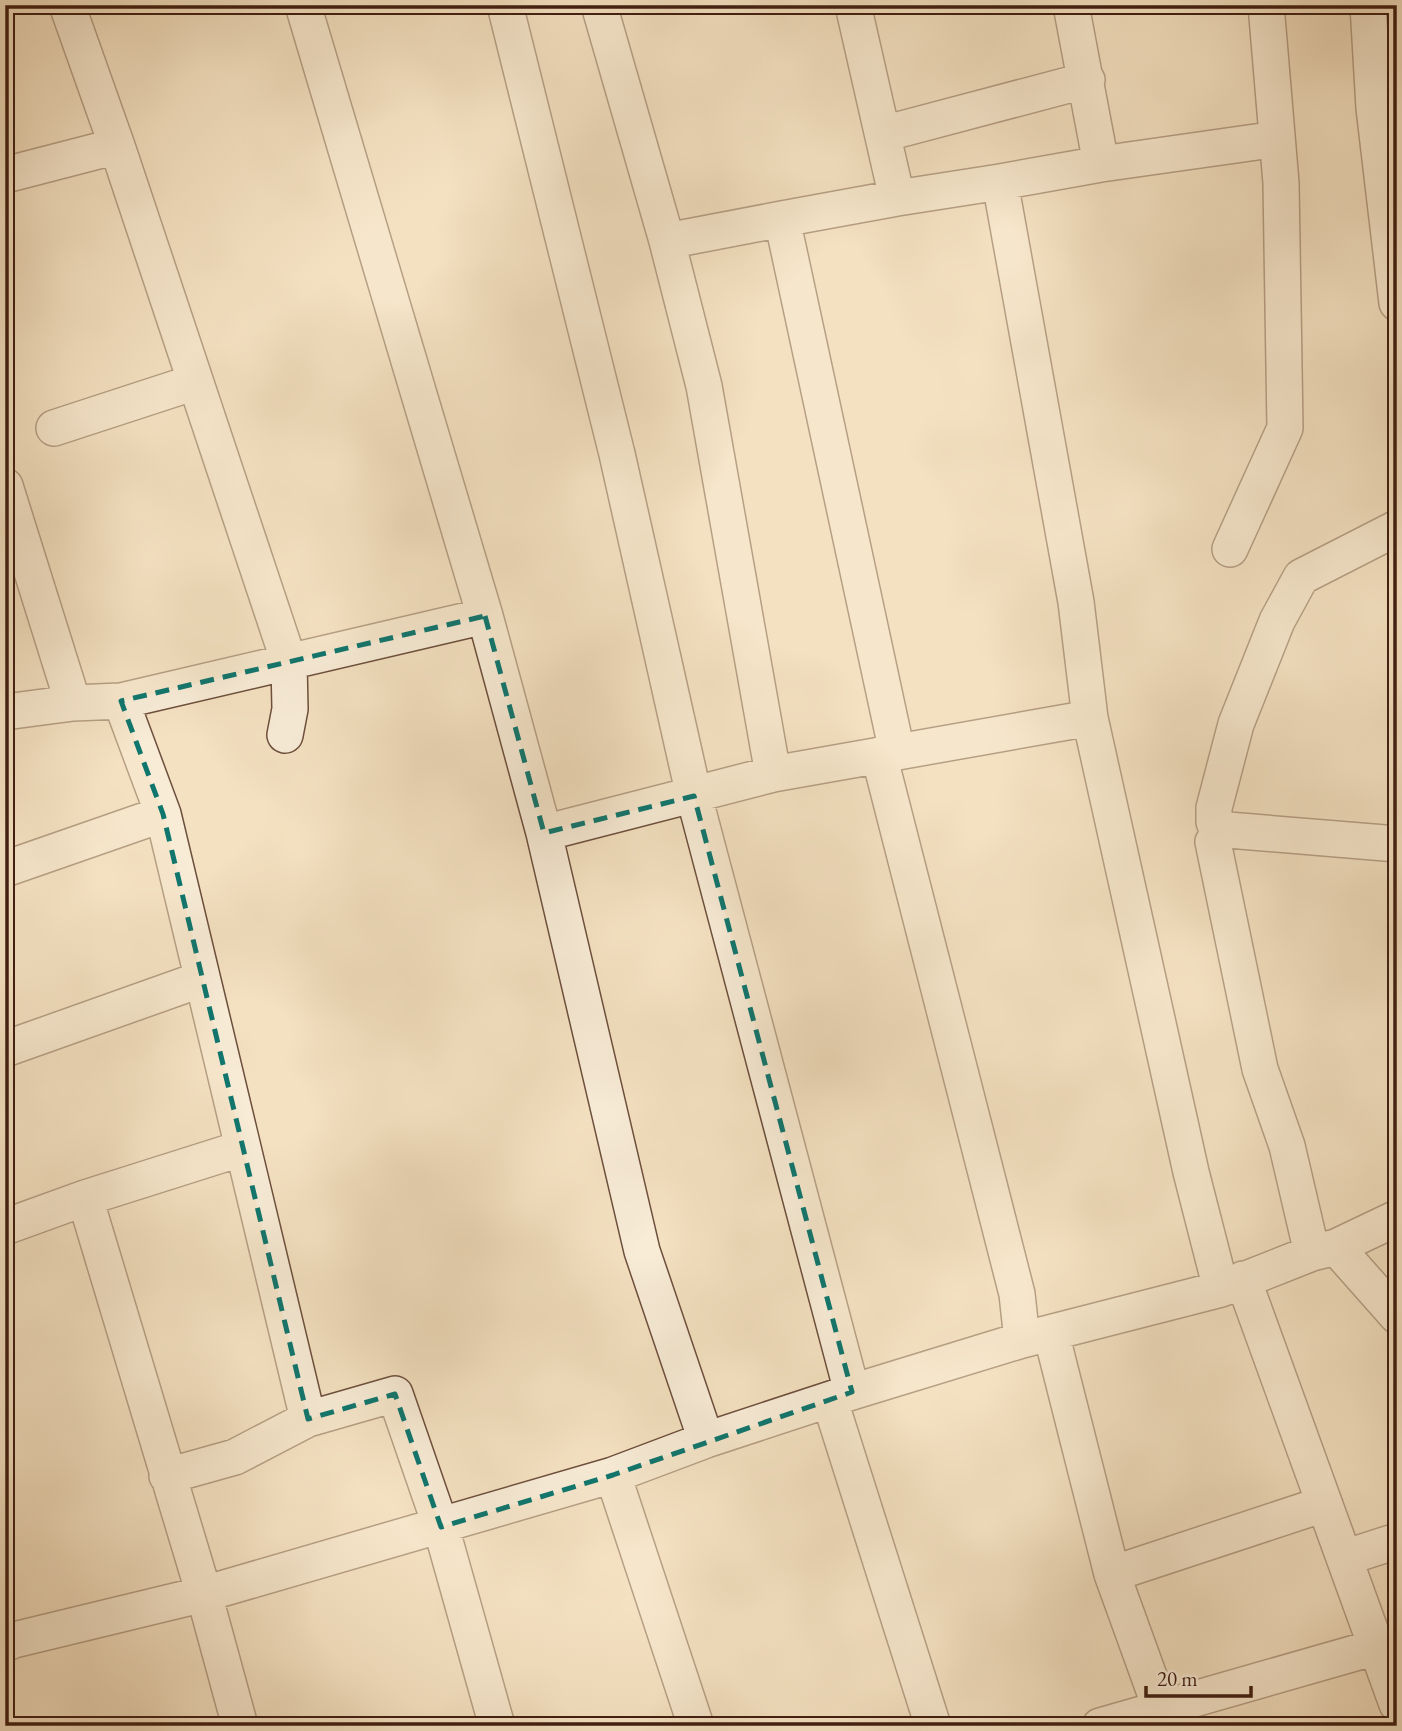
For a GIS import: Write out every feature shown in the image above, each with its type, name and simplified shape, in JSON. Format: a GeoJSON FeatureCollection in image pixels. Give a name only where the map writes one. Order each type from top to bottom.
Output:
{"type":"FeatureCollection","features":[{"type":"Feature","properties":{"kind":"street"},"geometry":{"type":"LineString","coordinates":[[67,5],[117,146],[289,662],[290,709],[285,735]]}},
{"type":"Feature","properties":{"kind":"street"},"geometry":{"type":"LineString","coordinates":[[303,5],[485,616],[544,833],[642,1251],[706,1440]]}},
{"type":"Feature","properties":{"kind":"street"},"geometry":{"type":"LineString","coordinates":[[505,5],[617,454],[694,796],[841,1397],[933,1726]]}},
{"type":"Feature","properties":{"kind":"street"},"geometry":{"type":"LineString","coordinates":[[599,5],[667,241],[704,386],[773,774]]}},
{"type":"Feature","properties":{"kind":"street"},"geometry":{"type":"LineString","coordinates":[[853,5],[897,198]]}},
{"type":"Feature","properties":{"kind":"street"},"geometry":{"type":"LineString","coordinates":[[1071,5],[1101,164]]}},
{"type":"Feature","properties":{"kind":"street"},"geometry":{"type":"LineString","coordinates":[[1230,549],[1285,428],[1281,183],[1266,5]]}},
{"type":"Feature","properties":{"kind":"street"},"geometry":{"type":"LineString","coordinates":[[1368,5],[1374,108],[1397,303]]}},
{"type":"Feature","properties":{"kind":"street"},"geometry":{"type":"LineString","coordinates":[[883,134],[1087,80]]}},
{"type":"Feature","properties":{"kind":"street"},"geometry":{"type":"LineString","coordinates":[[667,241],[897,198],[1101,164],[1277,139]]}},
{"type":"Feature","properties":{"kind":"street"},"geometry":{"type":"LineString","coordinates":[[5,174],[117,146]]}},
{"type":"Feature","properties":{"kind":"street"},"geometry":{"type":"LineString","coordinates":[[1000,182],[1076,602],[1090,719],[1191,1172],[1232,1284],[1324,1504],[1397,1704]]}},
{"type":"Feature","properties":{"kind":"street"},"geometry":{"type":"LineString","coordinates":[[782,219],[888,754],[1017,1294],[1037,1336],[1112,1574],[1164,1717]]}},
{"type":"Feature","properties":{"kind":"street"},"geometry":{"type":"LineString","coordinates":[[54,428],[195,383]]}},
{"type":"Feature","properties":{"kind":"street"},"geometry":{"type":"LineString","coordinates":[[5,485],[73,703]]}},
{"type":"Feature","properties":{"kind":"street"},"geometry":{"type":"LineString","coordinates":[[1219,834],[1214,822],[1214,808],[1236,724],[1277,621],[1301,577],[1397,528]]}},
{"type":"Feature","properties":{"kind":"street"},"geometry":{"type":"LineString","coordinates":[[5,712],[73,703],[121,701],[485,616]]}},
{"type":"Feature","properties":{"kind":"street"},"geometry":{"type":"LineString","coordinates":[[121,701],[163,814],[309,1419]]}},
{"type":"Feature","properties":{"kind":"street"},"geometry":{"type":"LineString","coordinates":[[544,833],[773,774],[1090,719]]}},
{"type":"Feature","properties":{"kind":"street"},"geometry":{"type":"LineString","coordinates":[[5,869],[163,814]]}},
{"type":"Feature","properties":{"kind":"street"},"geometry":{"type":"LineString","coordinates":[[1397,844],[1228,830],[1219,834],[1213,842],[1260,1069],[1324,1250],[1397,1316]]}},
{"type":"Feature","properties":{"kind":"street"},"geometry":{"type":"LineString","coordinates":[[5,1049],[202,979]]}},
{"type":"Feature","properties":{"kind":"street"},"geometry":{"type":"LineString","coordinates":[[5,1227],[85,1198],[243,1148]]}},
{"type":"Feature","properties":{"kind":"street"},"geometry":{"type":"LineString","coordinates":[[85,1198],[204,1594],[240,1726]]}},
{"type":"Feature","properties":{"kind":"street"},"geometry":{"type":"LineString","coordinates":[[8,1634],[204,1594],[441,1527],[613,1475],[706,1440],[1037,1336],[1232,1284],[1397,1219]]}},
{"type":"Feature","properties":{"kind":"street"},"geometry":{"type":"LineString","coordinates":[[167,1476],[234,1457],[309,1419],[395,1394],[441,1527],[497,1726]]}},
{"type":"Feature","properties":{"kind":"street"},"geometry":{"type":"LineString","coordinates":[[613,1475],[696,1726]]}},
{"type":"Feature","properties":{"kind":"street"},"geometry":{"type":"LineString","coordinates":[[1112,1574],[1324,1504]]}},
{"type":"Feature","properties":{"kind":"street"},"geometry":{"type":"LineString","coordinates":[[1344,1558],[1397,1541]]}},
{"type":"Feature","properties":{"kind":"street"},"geometry":{"type":"LineString","coordinates":[[1100,1726],[1164,1717],[1376,1647]]}},
{"type":"Feature","properties":{"kind":"highlighted area"},"geometry":{"type":"Polygon","coordinates":[[[485,616],[544,833],[694,796],[852,1392],[613,1475],[441,1527],[395,1394],[308,1419],[163,814],[121,701],[485,616]]]}}]}
